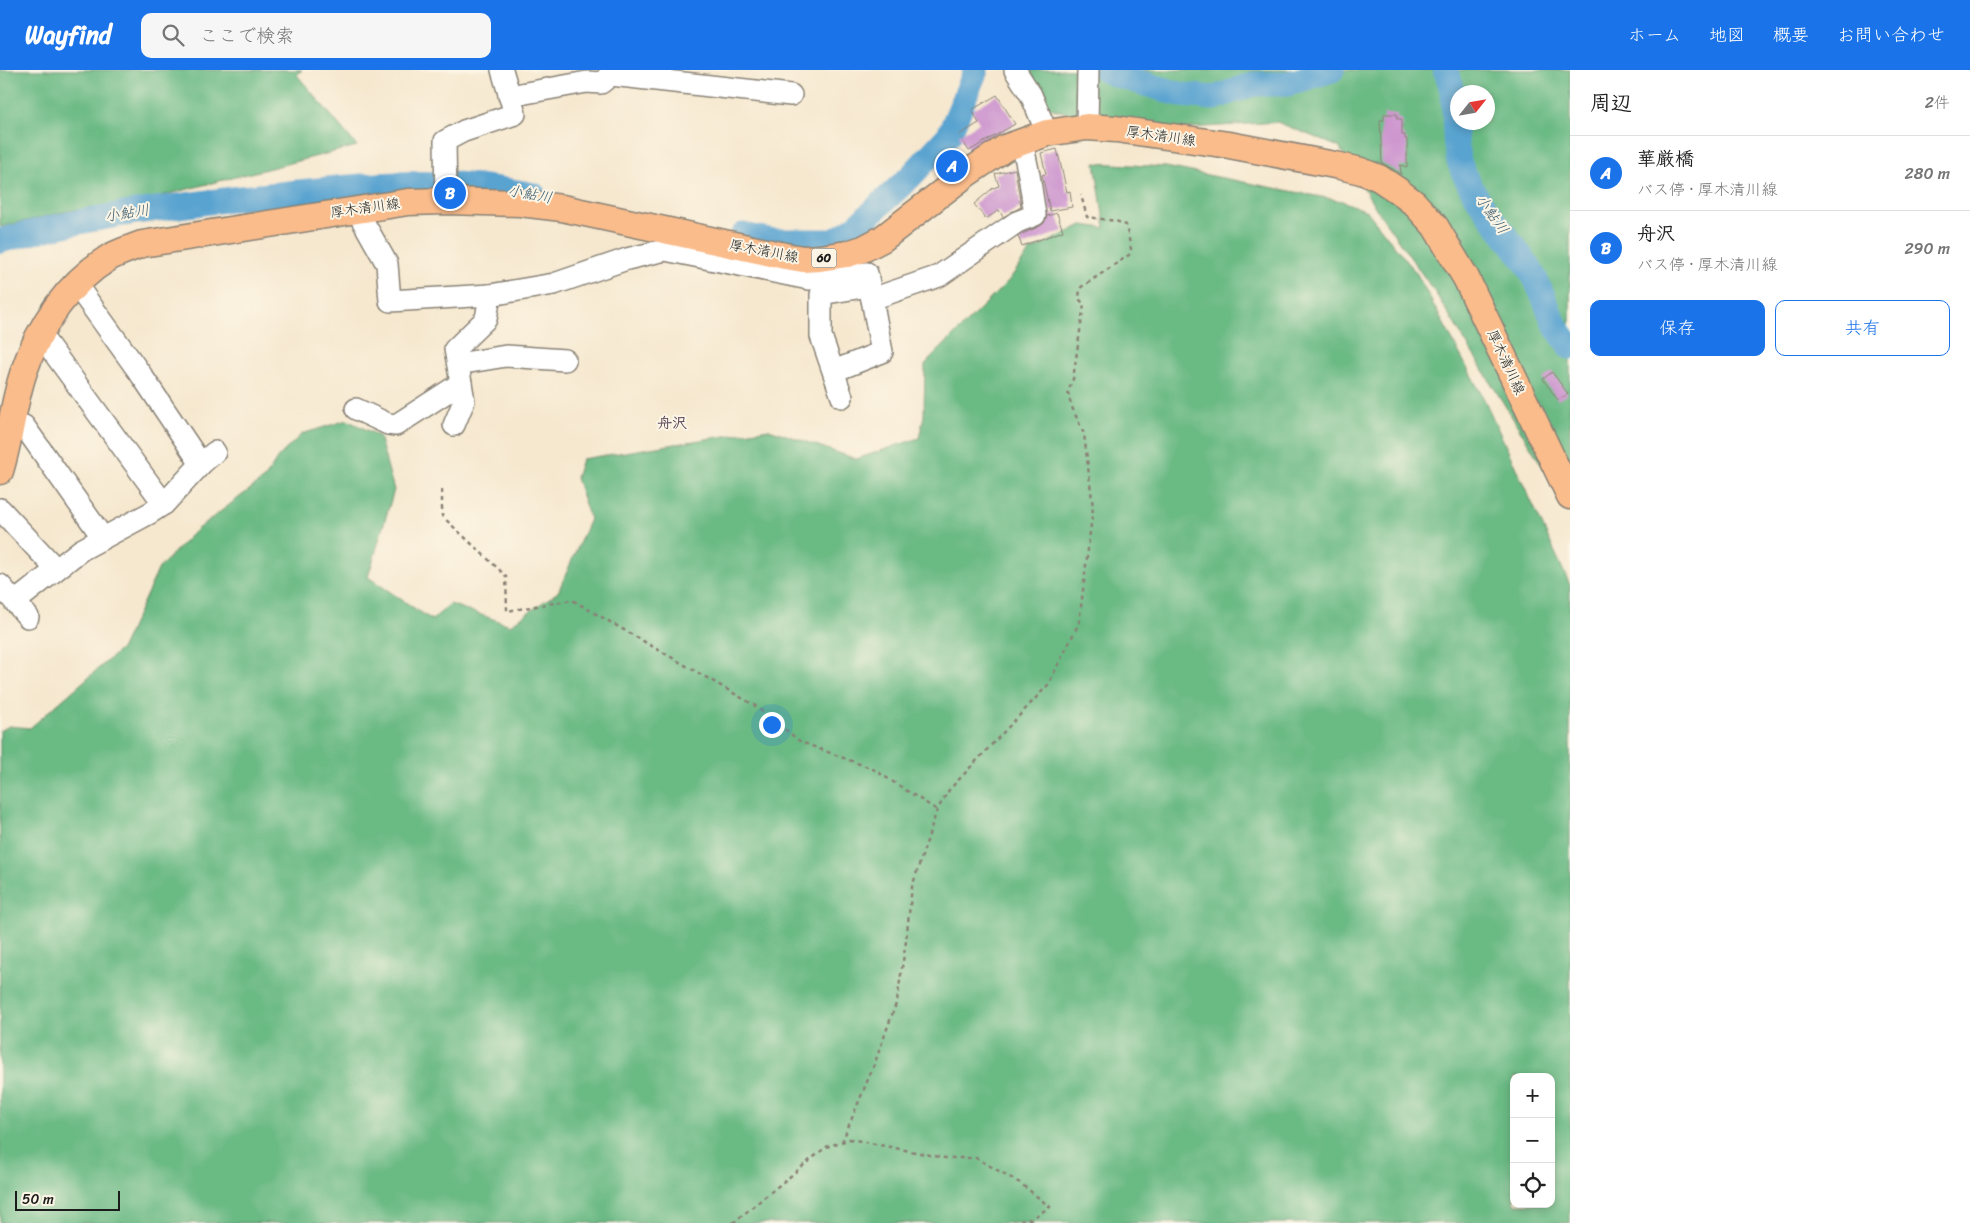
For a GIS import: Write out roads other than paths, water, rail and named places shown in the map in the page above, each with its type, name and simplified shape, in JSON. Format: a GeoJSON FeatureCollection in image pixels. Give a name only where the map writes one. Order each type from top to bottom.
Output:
{"type":"FeatureCollection","features":[{"type":"Feature","properties":{"kind":"main road","name":"厚木清川線"},"geometry":{"type":"LineString","coordinates":[[0,471],[23,375],[40,334],[57,305],[75,283],[111,257],[142,244],[446,195],[562,208],[782,265],[803,259],[834,257],[868,247],[896,229],[966,174],[1005,148],[1047,133],[1087,127],[1116,129],[1229,146],[1340,166],[1379,178],[1397,190],[1414,203],[1435,226],[1466,278],[1570,496]]}},
{"type":"Feature","properties":{"kind":"street"},"geometry":{"type":"LineString","coordinates":[[1016,72],[1031,95],[1047,133]]}},
{"type":"Feature","properties":{"kind":"street"},"geometry":{"type":"LineString","coordinates":[[446,195],[445,142],[464,131],[515,114],[508,78],[601,83],[610,73],[791,95]]}},
{"type":"Feature","properties":{"kind":"street"},"geometry":{"type":"LineString","coordinates":[[1087,127],[1088,80]]}},
{"type":"Feature","properties":{"kind":"street"},"geometry":{"type":"LineString","coordinates":[[842,397],[821,336],[821,294],[871,293],[938,276],[1017,222],[1034,214],[1022,142]]}},
{"type":"Feature","properties":{"kind":"street"},"geometry":{"type":"LineString","coordinates":[[356,209],[387,264],[390,301],[490,295],[554,284],[627,260],[665,250],[782,265],[809,279],[867,273],[882,352],[834,371]]}},
{"type":"Feature","properties":{"kind":"street"},"geometry":{"type":"LineString","coordinates":[[0,585],[22,610],[56,569],[81,550],[164,504],[208,458],[142,376],[75,283]]}},
{"type":"Feature","properties":{"kind":"street"},"geometry":{"type":"LineString","coordinates":[[454,426],[464,401],[455,349],[486,319],[490,295]]}},
{"type":"Feature","properties":{"kind":"street"},"geometry":{"type":"LineString","coordinates":[[40,334],[164,504]]}},
{"type":"Feature","properties":{"kind":"street"},"geometry":{"type":"LineString","coordinates":[[356,409],[388,424],[396,425],[459,374],[506,356],[565,360]]}},
{"type":"Feature","properties":{"kind":"street"},"geometry":{"type":"LineString","coordinates":[[12,422],[24,426],[103,538]]}},
{"type":"Feature","properties":{"kind":"street"},"geometry":{"type":"LineString","coordinates":[[0,509],[56,569]]}},
{"type":"Feature","properties":{"kind":"waterway","name":"小鮎川"},"geometry":{"type":"LineString","coordinates":[[743,235],[774,241],[834,241],[856,227],[911,176],[949,135],[976,70]]}},
{"type":"Feature","properties":{"kind":"waterway","name":"小鮎川"},"geometry":{"type":"LineString","coordinates":[[1105,70],[1182,95],[1214,98],[1253,84],[1287,84],[1332,70]]}},
{"type":"Feature","properties":{"kind":"waterway","name":"小鮎川"},"geometry":{"type":"LineString","coordinates":[[1445,70],[1450,81],[1454,105],[1457,153],[1466,178],[1482,205],[1530,269],[1557,328],[1570,347]]}},
{"type":"Feature","properties":{"kind":"waterway","name":"小鮎川"},"geometry":{"type":"LineString","coordinates":[[0,241],[60,226],[150,210],[346,187],[426,183],[452,184],[534,195]]}},
{"type":"Feature","properties":{"kind":"place","name":"華厳橋"},"geometry":{"type":"Point","coordinates":[952,166]}},
{"type":"Feature","properties":{"kind":"place","name":"舟沢"},"geometry":{"type":"Point","coordinates":[450,193]}},
{"type":"Feature","properties":{"kind":"district","name":"舟沢"},"geometry":{"type":"Point","coordinates":[672,423]}}]}
